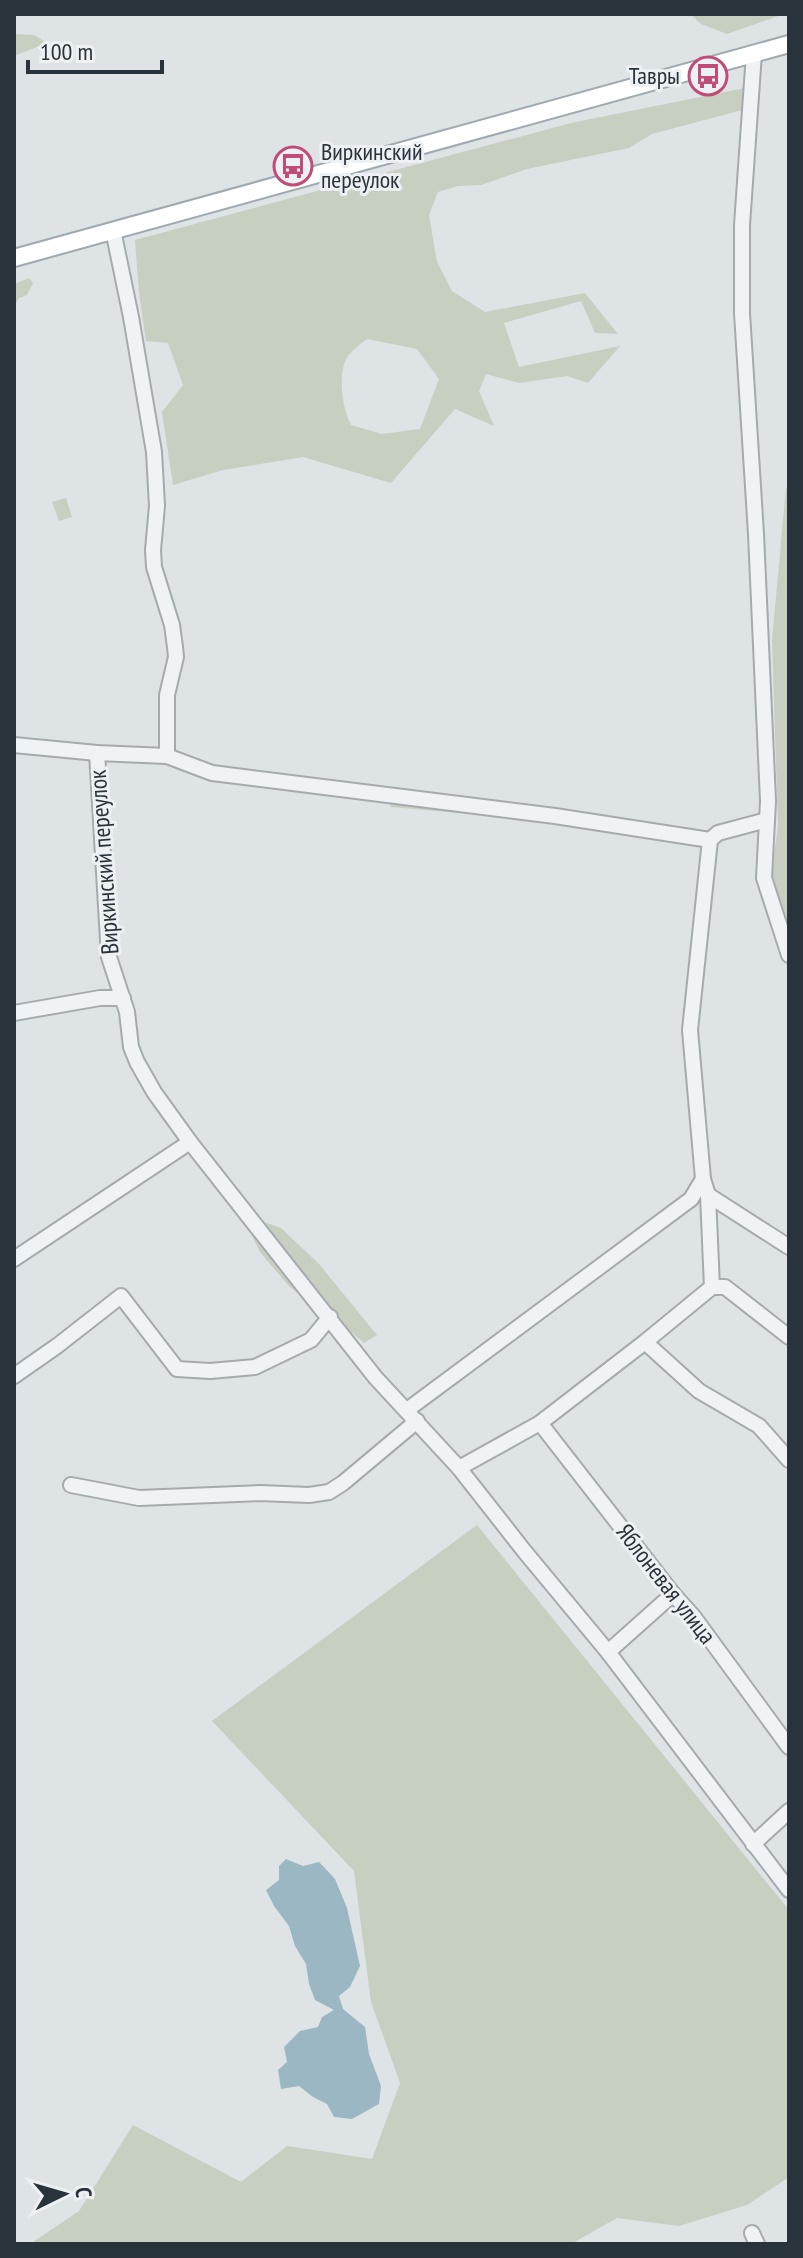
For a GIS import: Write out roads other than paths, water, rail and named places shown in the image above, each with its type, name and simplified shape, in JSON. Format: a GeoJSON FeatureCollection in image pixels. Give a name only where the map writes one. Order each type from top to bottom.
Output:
{"type":"FeatureCollection","features":[{"type":"Feature","properties":{"kind":"main road"},"geometry":{"type":"LineString","coordinates":[[14,258],[789,44]]}},
{"type":"Feature","properties":{"kind":"street"},"geometry":{"type":"LineString","coordinates":[[754,53],[742,225],[742,313],[768,801],[764,878],[789,955]]}},
{"type":"Feature","properties":{"kind":"street"},"geometry":{"type":"LineString","coordinates":[[113,230],[154,452],[157,506],[154,567],[172,625],[175,647],[176,657],[167,695],[167,756]]}},
{"type":"Feature","properties":{"kind":"street"},"geometry":{"type":"LineString","coordinates":[[14,745],[167,756],[212,773],[555,816],[710,840]]}},
{"type":"Feature","properties":{"kind":"street","name":"Виркинский переулок"},"geometry":{"type":"LineString","coordinates":[[97,753],[109,957],[123,998],[131,1047],[154,1092],[375,1377],[459,1468],[608,1652],[789,1890]]}},
{"type":"Feature","properties":{"kind":"street"},"geometry":{"type":"LineString","coordinates":[[712,1287],[708,1195],[703,1179],[690,1030],[710,840],[718,833],[767,820]]}},
{"type":"Feature","properties":{"kind":"street"},"geometry":{"type":"LineString","coordinates":[[100,998],[104,982],[114,972]]}},
{"type":"Feature","properties":{"kind":"street"},"geometry":{"type":"LineString","coordinates":[[14,1013],[100,998],[123,998]]}},
{"type":"Feature","properties":{"kind":"street"},"geometry":{"type":"LineString","coordinates":[[14,1259],[190,1142]]}},
{"type":"Feature","properties":{"kind":"street"},"geometry":{"type":"LineString","coordinates":[[71,1485],[139,1498],[329,1492],[343,1483],[412,1416],[691,1199],[703,1179]]}},
{"type":"Feature","properties":{"kind":"street"},"geometry":{"type":"LineString","coordinates":[[708,1195],[789,1247]]}},
{"type":"Feature","properties":{"kind":"street"},"geometry":{"type":"LineString","coordinates":[[459,1468],[540,1423],[712,1287],[725,1287],[789,1337]]}},
{"type":"Feature","properties":{"kind":"street"},"geometry":{"type":"LineString","coordinates":[[14,1376],[121,1296],[177,1369],[210,1371],[255,1367],[311,1340],[330,1317]]}},
{"type":"Feature","properties":{"kind":"street"},"geometry":{"type":"LineString","coordinates":[[645,1342],[699,1391],[759,1426],[789,1460]]}},
{"type":"Feature","properties":{"kind":"street","name":"Яблоневая улица"},"geometry":{"type":"LineString","coordinates":[[540,1423],[702,1628],[789,1747]]}},
{"type":"Feature","properties":{"kind":"street"},"geometry":{"type":"LineString","coordinates":[[608,1652],[673,1594]]}},
{"type":"Feature","properties":{"kind":"street"},"geometry":{"type":"LineString","coordinates":[[753,1844],[789,1811]]}},
{"type":"Feature","properties":{"kind":"water"},"geometry":{"type":"Polygon","coordinates":[[[286,1859],[303,1866],[319,1862],[335,1879],[347,1908],[360,1966],[350,1987],[339,1996],[343,2009],[365,2027],[369,2054],[381,2086],[379,2104],[352,2119],[334,2117],[327,2104],[299,2086],[281,2089],[278,2070],[287,2062],[284,2047],[300,2031],[318,2027],[322,2017],[334,2010],[315,2000],[306,1964],[295,1946],[289,1926],[266,1890],[279,1880],[279,1866],[286,1859]]]}},
{"type":"Feature","properties":{"kind":"place","name":"Тавры"},"geometry":{"type":"Point","coordinates":[708,76]}},
{"type":"Feature","properties":{"kind":"place","name":"Виркинский переулок"},"geometry":{"type":"Point","coordinates":[293,166]}}]}
